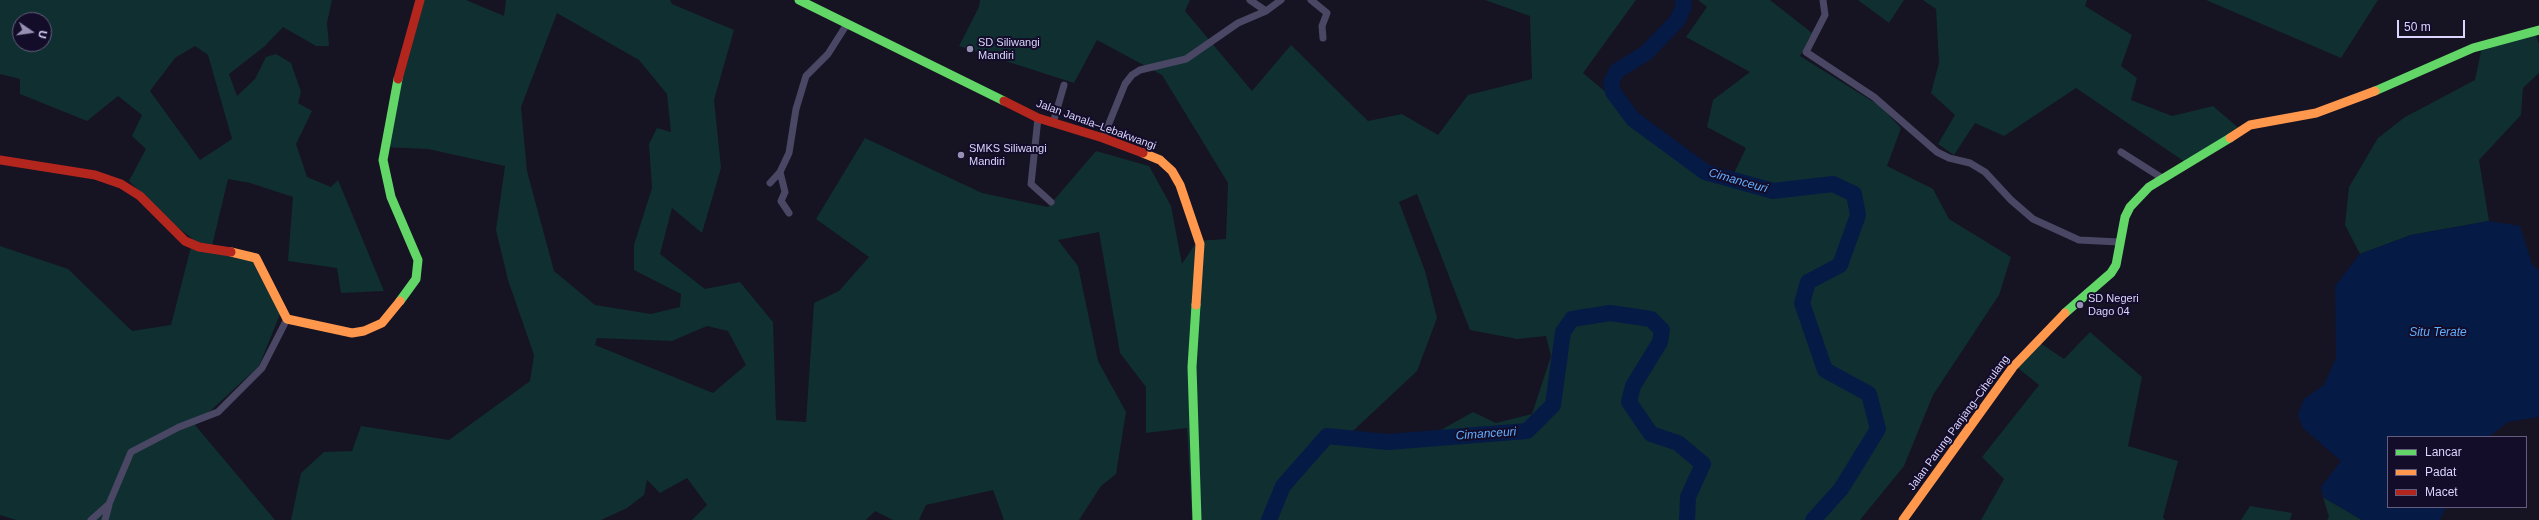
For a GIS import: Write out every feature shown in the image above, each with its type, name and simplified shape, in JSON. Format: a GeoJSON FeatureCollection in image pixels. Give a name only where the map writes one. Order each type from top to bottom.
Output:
{"type":"FeatureCollection","features":[{"type":"Feature","properties":{"kind":"street"},"geometry":{"type":"LineString","coordinates":[[0,160],[96,175],[121,184],[140,196],[185,241],[199,247],[247,254],[256,258],[287,319],[337,331],[352,333],[364,331],[382,323],[390,316],[416,279],[418,260],[391,197],[383,160],[396,85],[420,0]]}},
{"type":"Feature","properties":{"kind":"street","name":"Jalan Janala–Lebakwangi"},"geometry":{"type":"LineString","coordinates":[[799,0],[1038,118],[1104,138],[1160,160],[1172,171],[1180,185],[1200,244],[1192,367],[1197,520]]}},
{"type":"Feature","properties":{"kind":"street"},"geometry":{"type":"LineString","coordinates":[[1250,0],[1266,11]]}},
{"type":"Feature","properties":{"kind":"street"},"geometry":{"type":"LineString","coordinates":[[1104,138],[1125,84],[1132,75],[1140,70],[1186,59],[1238,23],[1266,11],[1281,0]]}},
{"type":"Feature","properties":{"kind":"street"},"geometry":{"type":"LineString","coordinates":[[1311,0],[1327,13],[1326,20],[1322,26],[1323,38]]}},
{"type":"Feature","properties":{"kind":"street"},"geometry":{"type":"LineString","coordinates":[[1823,0],[1825,15],[1806,52],[1874,96],[1937,152],[1949,158],[1970,163],[1985,172],[2011,200],[2034,219],[2080,240],[2118,242]]}},
{"type":"Feature","properties":{"kind":"street"},"geometry":{"type":"LineString","coordinates":[[770,183],[780,172],[789,153],[796,109],[806,76],[828,54],[848,24]]}},
{"type":"Feature","properties":{"kind":"street","name":"Jalan Parung Panjang–Ciheulang"},"geometry":{"type":"LineString","coordinates":[[1904,520],[2013,367],[2058,320],[2111,273],[2116,265],[2118,242],[2130,207],[2162,178],[2207,153],[2250,125],[2316,113],[2372,92],[2473,48],[2539,30]]}},
{"type":"Feature","properties":{"kind":"street"},"geometry":{"type":"LineString","coordinates":[[1053,122],[1064,85]]}},
{"type":"Feature","properties":{"kind":"street"},"geometry":{"type":"LineString","coordinates":[[1038,118],[1031,184],[1051,202]]}},
{"type":"Feature","properties":{"kind":"street"},"geometry":{"type":"LineString","coordinates":[[2121,152],[2162,178]]}},
{"type":"Feature","properties":{"kind":"street"},"geometry":{"type":"LineString","coordinates":[[780,172],[785,192],[781,201],[789,213]]}},
{"type":"Feature","properties":{"kind":"street"},"geometry":{"type":"LineString","coordinates":[[104,520],[109,504],[131,452],[178,427],[218,412],[262,368],[287,319]]}},
{"type":"Feature","properties":{"kind":"street"},"geometry":{"type":"LineString","coordinates":[[91,520],[109,504]]}},
{"type":"Feature","properties":{"kind":"green space"},"geometry":{"type":"Polygon","coordinates":[[[0,0],[332,0],[327,23],[329,46],[316,46],[283,27],[265,46],[229,74],[237,96],[255,79],[266,57],[276,54],[291,63],[301,92],[298,103],[312,111],[296,144],[307,177],[331,187],[338,180],[384,291],[341,293],[337,268],[288,261],[293,197],[250,183],[228,179],[212,246],[256,262],[283,307],[259,366],[195,425],[275,520],[16,520],[0,515],[0,246],[68,269],[132,331],[171,325],[193,239],[169,221],[129,181],[146,149],[132,136],[142,115],[118,96],[87,121],[20,94],[20,79],[0,74],[0,0]],[[195,46],[175,58],[150,91],[200,160],[232,139],[208,55],[195,46]]]}},
{"type":"Feature","properties":{"kind":"green space"},"geometry":{"type":"Polygon","coordinates":[[[418,0],[466,0],[504,16],[506,0],[670,0],[672,4],[734,30],[714,100],[721,168],[702,233],[672,208],[660,254],[705,289],[740,282],[773,322],[776,420],[806,422],[814,303],[839,291],[869,257],[816,219],[865,138],[982,193],[1048,207],[1096,151],[1149,166],[1171,206],[1182,264],[1197,241],[1226,239],[1228,183],[1162,75],[1097,40],[1074,83],[959,46],[979,7],[980,0],[1190,0],[1185,11],[1252,91],[1291,45],[1368,121],[1402,114],[1438,135],[1468,95],[1532,79],[1530,16],[1485,0],[1636,0],[1583,73],[1705,175],[1734,173],[1746,148],[1707,127],[1713,100],[1750,72],[1686,37],[1707,7],[1698,0],[1770,0],[1812,33],[1800,56],[1880,106],[1901,128],[1887,166],[1933,189],[1949,219],[2011,257],[1999,295],[1933,395],[1904,466],[1860,520],[1192,520],[1187,428],[1146,433],[1146,387],[1120,353],[1099,232],[1058,240],[1078,266],[1098,361],[1126,412],[1116,474],[1101,486],[1079,520],[1004,520],[993,490],[926,505],[919,520],[893,520],[875,511],[866,520],[692,520],[707,505],[687,478],[660,493],[647,480],[644,495],[627,508],[601,520],[291,520],[301,473],[324,452],[352,451],[361,426],[449,440],[530,381],[534,355],[508,280],[496,230],[505,166],[428,149],[382,147],[418,0]],[[557,13],[521,107],[527,171],[554,271],[595,305],[651,314],[680,307],[681,294],[634,270],[634,245],[652,188],[649,144],[657,128],[671,132],[667,94],[639,60],[557,13]],[[1417,194],[1399,202],[1425,271],[1437,318],[1417,371],[1339,444],[1409,448],[1473,412],[1496,423],[1532,414],[1551,356],[1546,336],[1517,339],[1470,330],[1417,194]],[[707,326],[672,341],[597,338],[595,345],[713,393],[746,365],[728,331],[707,326]]]}},
{"type":"Feature","properties":{"kind":"green space"},"geometry":{"type":"Polygon","coordinates":[[[1858,0],[1904,0],[1889,23],[1858,0]]]}},
{"type":"Feature","properties":{"kind":"green space"},"geometry":{"type":"Polygon","coordinates":[[[1923,0],[2087,0],[2085,6],[2132,35],[2121,66],[2137,78],[2131,100],[2172,116],[2213,106],[2241,130],[2185,162],[2076,88],[2004,136],[1975,123],[1954,155],[1938,144],[1955,115],[1931,93],[1939,63],[1936,9],[1923,0]]]}},
{"type":"Feature","properties":{"kind":"green space"},"geometry":{"type":"Polygon","coordinates":[[[2206,0],[2378,0],[2341,58],[2206,0]]]}},
{"type":"Feature","properties":{"kind":"green space"},"geometry":{"type":"Polygon","coordinates":[[[2533,27],[2539,44],[2539,73],[2523,88],[2521,115],[2479,160],[2489,221],[2411,235],[2360,254],[2345,225],[2349,187],[2378,138],[2405,117],[2475,80],[2483,42],[2533,27]]]}},
{"type":"Feature","properties":{"kind":"green space"},"geometry":{"type":"Polygon","coordinates":[[[2090,332],[2142,377],[2128,446],[2178,461],[2163,517],[2165,520],[1981,520],[2004,479],[1982,457],[2039,385],[2018,368],[2040,343],[2064,359],[2090,332]]]}},
{"type":"Feature","properties":{"kind":"green space"},"geometry":{"type":"Polygon","coordinates":[[[2323,497],[2362,520],[2327,520],[2329,517],[2323,497]]]}},
{"type":"Feature","properties":{"kind":"green space"},"geometry":{"type":"Polygon","coordinates":[[[2250,506],[2292,513],[2290,520],[2241,520],[2250,506]]]}},
{"type":"Feature","properties":{"kind":"water","name":"Situ Terate"},"geometry":{"type":"Polygon","coordinates":[[[2489,221],[2520,226],[2532,264],[2539,270],[2539,417],[2508,422],[2490,436],[2387,436],[2387,508],[2446,508],[2440,520],[2362,520],[2323,497],[2321,487],[2341,461],[2303,428],[2298,415],[2304,399],[2324,385],[2336,358],[2335,286],[2360,254],[2411,235],[2489,221]]]}},
{"type":"Feature","properties":{"kind":"waterway","name":"Cimanceuri"},"geometry":{"type":"LineString","coordinates":[[1683,0],[1684,6],[1677,21],[1646,53],[1617,71],[1611,83],[1613,92],[1633,119],[1705,172],[1773,191],[1833,184],[1854,194],[1858,215],[1840,265],[1808,282],[1802,303],[1825,370],[1869,394],[1878,429],[1841,489],[1813,520]]}},
{"type":"Feature","properties":{"kind":"waterway","name":"Cimanceuri"},"geometry":{"type":"LineString","coordinates":[[1269,520],[1283,486],[1327,436],[1388,442],[1527,431],[1553,405],[1563,332],[1572,319],[1610,313],[1651,319],[1662,330],[1660,342],[1633,386],[1629,402],[1651,434],[1678,443],[1703,464],[1688,497],[1687,520]]}},
{"type":"Feature","properties":{"kind":"traffic: fast"},"geometry":{"type":"LineString","coordinates":[[799,0],[1004,101]]}},
{"type":"Feature","properties":{"kind":"traffic: fast"},"geometry":{"type":"LineString","coordinates":[[2375,91],[2473,48],[2539,30]]}},
{"type":"Feature","properties":{"kind":"traffic: fast"},"geometry":{"type":"LineString","coordinates":[[398,79],[383,160],[391,197],[418,260],[416,279],[400,301]]}},
{"type":"Feature","properties":{"kind":"traffic: fast"},"geometry":{"type":"LineString","coordinates":[[2065,313],[2111,273],[2116,265],[2125,217],[2130,207],[2149,187],[2230,138]]}},
{"type":"Feature","properties":{"kind":"traffic: fast"},"geometry":{"type":"LineString","coordinates":[[1196,305],[1192,367],[1197,520]]}},
{"type":"Feature","properties":{"kind":"traffic: slow"},"geometry":{"type":"LineString","coordinates":[[2230,138],[2250,125],[2316,113],[2375,91]]}},
{"type":"Feature","properties":{"kind":"traffic: slow"},"geometry":{"type":"LineString","coordinates":[[1143,153],[1160,160],[1172,171],[1180,185],[1200,244],[1196,305]]}},
{"type":"Feature","properties":{"kind":"traffic: slow"},"geometry":{"type":"LineString","coordinates":[[231,252],[256,258],[287,319],[352,333],[364,331],[382,323],[400,301]]}},
{"type":"Feature","properties":{"kind":"traffic: slow"},"geometry":{"type":"LineString","coordinates":[[1903,520],[2013,367],[2065,313]]}},
{"type":"Feature","properties":{"kind":"traffic: jam"},"geometry":{"type":"LineString","coordinates":[[398,79],[420,0]]}},
{"type":"Feature","properties":{"kind":"traffic: jam"},"geometry":{"type":"LineString","coordinates":[[1004,101],[1038,118],[1103,138],[1143,153]]}},
{"type":"Feature","properties":{"kind":"traffic: jam"},"geometry":{"type":"LineString","coordinates":[[0,160],[95,175],[121,184],[140,196],[185,241],[199,247],[231,252]]}},
{"type":"Feature","properties":{"kind":"place","name":"SD Siliwangi Mandiri"},"geometry":{"type":"Point","coordinates":[970,49]}},
{"type":"Feature","properties":{"kind":"place","name":"SMKS Siliwangi Mandiri"},"geometry":{"type":"Point","coordinates":[961,155]}},
{"type":"Feature","properties":{"kind":"place","name":"SD Negeri Dago 04"},"geometry":{"type":"Point","coordinates":[2080,305]}}]}
